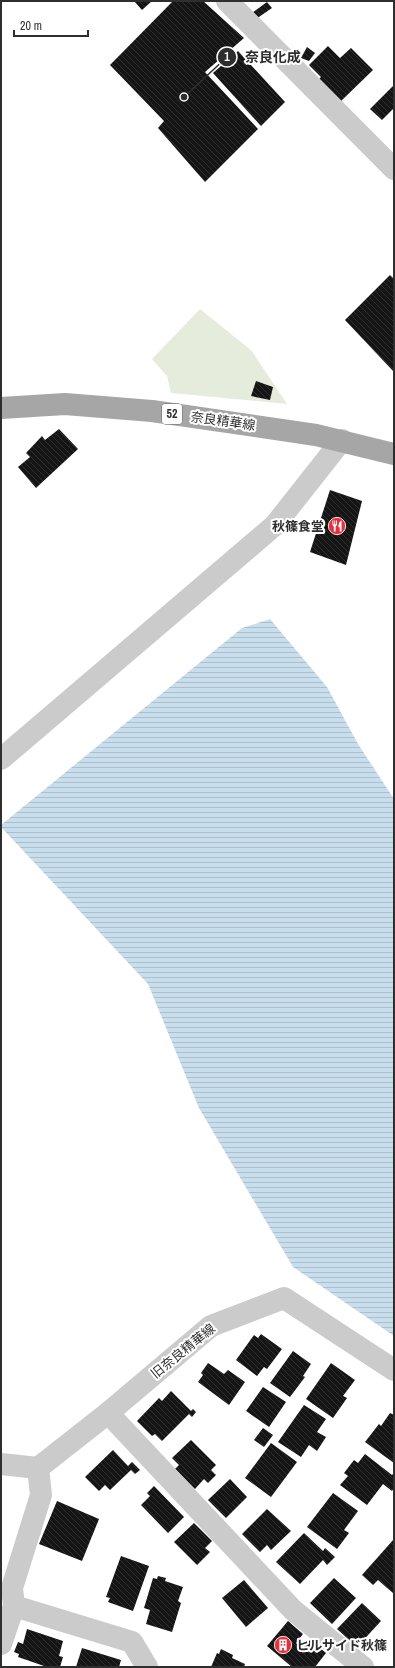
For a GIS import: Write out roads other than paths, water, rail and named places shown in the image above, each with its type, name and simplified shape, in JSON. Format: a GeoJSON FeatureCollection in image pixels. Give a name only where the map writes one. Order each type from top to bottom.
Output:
{"type":"FeatureCollection","features":[{"type":"Feature","properties":{"kind":"main road","name":"奈良精華線"},"geometry":{"type":"LineString","coordinates":[[1,408],[65,404],[152,411],[316,435],[342,440],[394,454]]}},
{"type":"Feature","properties":{"kind":"street"},"geometry":{"type":"LineString","coordinates":[[227,1],[394,169]]}},
{"type":"Feature","properties":{"kind":"street"},"geometry":{"type":"LineString","coordinates":[[1,760],[275,525],[342,440]]}},
{"type":"Feature","properties":{"kind":"street","name":"旧奈良精華線"},"geometry":{"type":"LineString","coordinates":[[38,1468],[108,1413],[211,1326],[284,1298],[394,1370]]}},
{"type":"Feature","properties":{"kind":"street"},"geometry":{"type":"LineString","coordinates":[[108,1413],[293,1610],[363,1667]]}},
{"type":"Feature","properties":{"kind":"street"},"geometry":{"type":"LineString","coordinates":[[1,1464],[38,1468],[41,1495],[12,1588],[14,1606],[1,1644]]}},
{"type":"Feature","properties":{"kind":"street"},"geometry":{"type":"LineString","coordinates":[[14,1606],[132,1642],[147,1667]]}},
{"type":"Feature","properties":{"kind":"water"},"geometry":{"type":"Polygon","coordinates":[[[270,619],[327,687],[358,744],[394,799],[394,1336],[293,1267],[199,1108],[148,984],[1,827],[1,825],[242,628],[270,619]]]}},
{"type":"Feature","properties":{"kind":"place","name":"奈良化成"},"geometry":{"type":"Point","coordinates":[184,97]}},
{"type":"Feature","properties":{"kind":"place","name":"秋篠食堂"},"geometry":{"type":"Point","coordinates":[337,526]}},
{"type":"Feature","properties":{"kind":"place","name":"ヒルサイド秋篠"},"geometry":{"type":"Point","coordinates":[283,1645]}}]}
